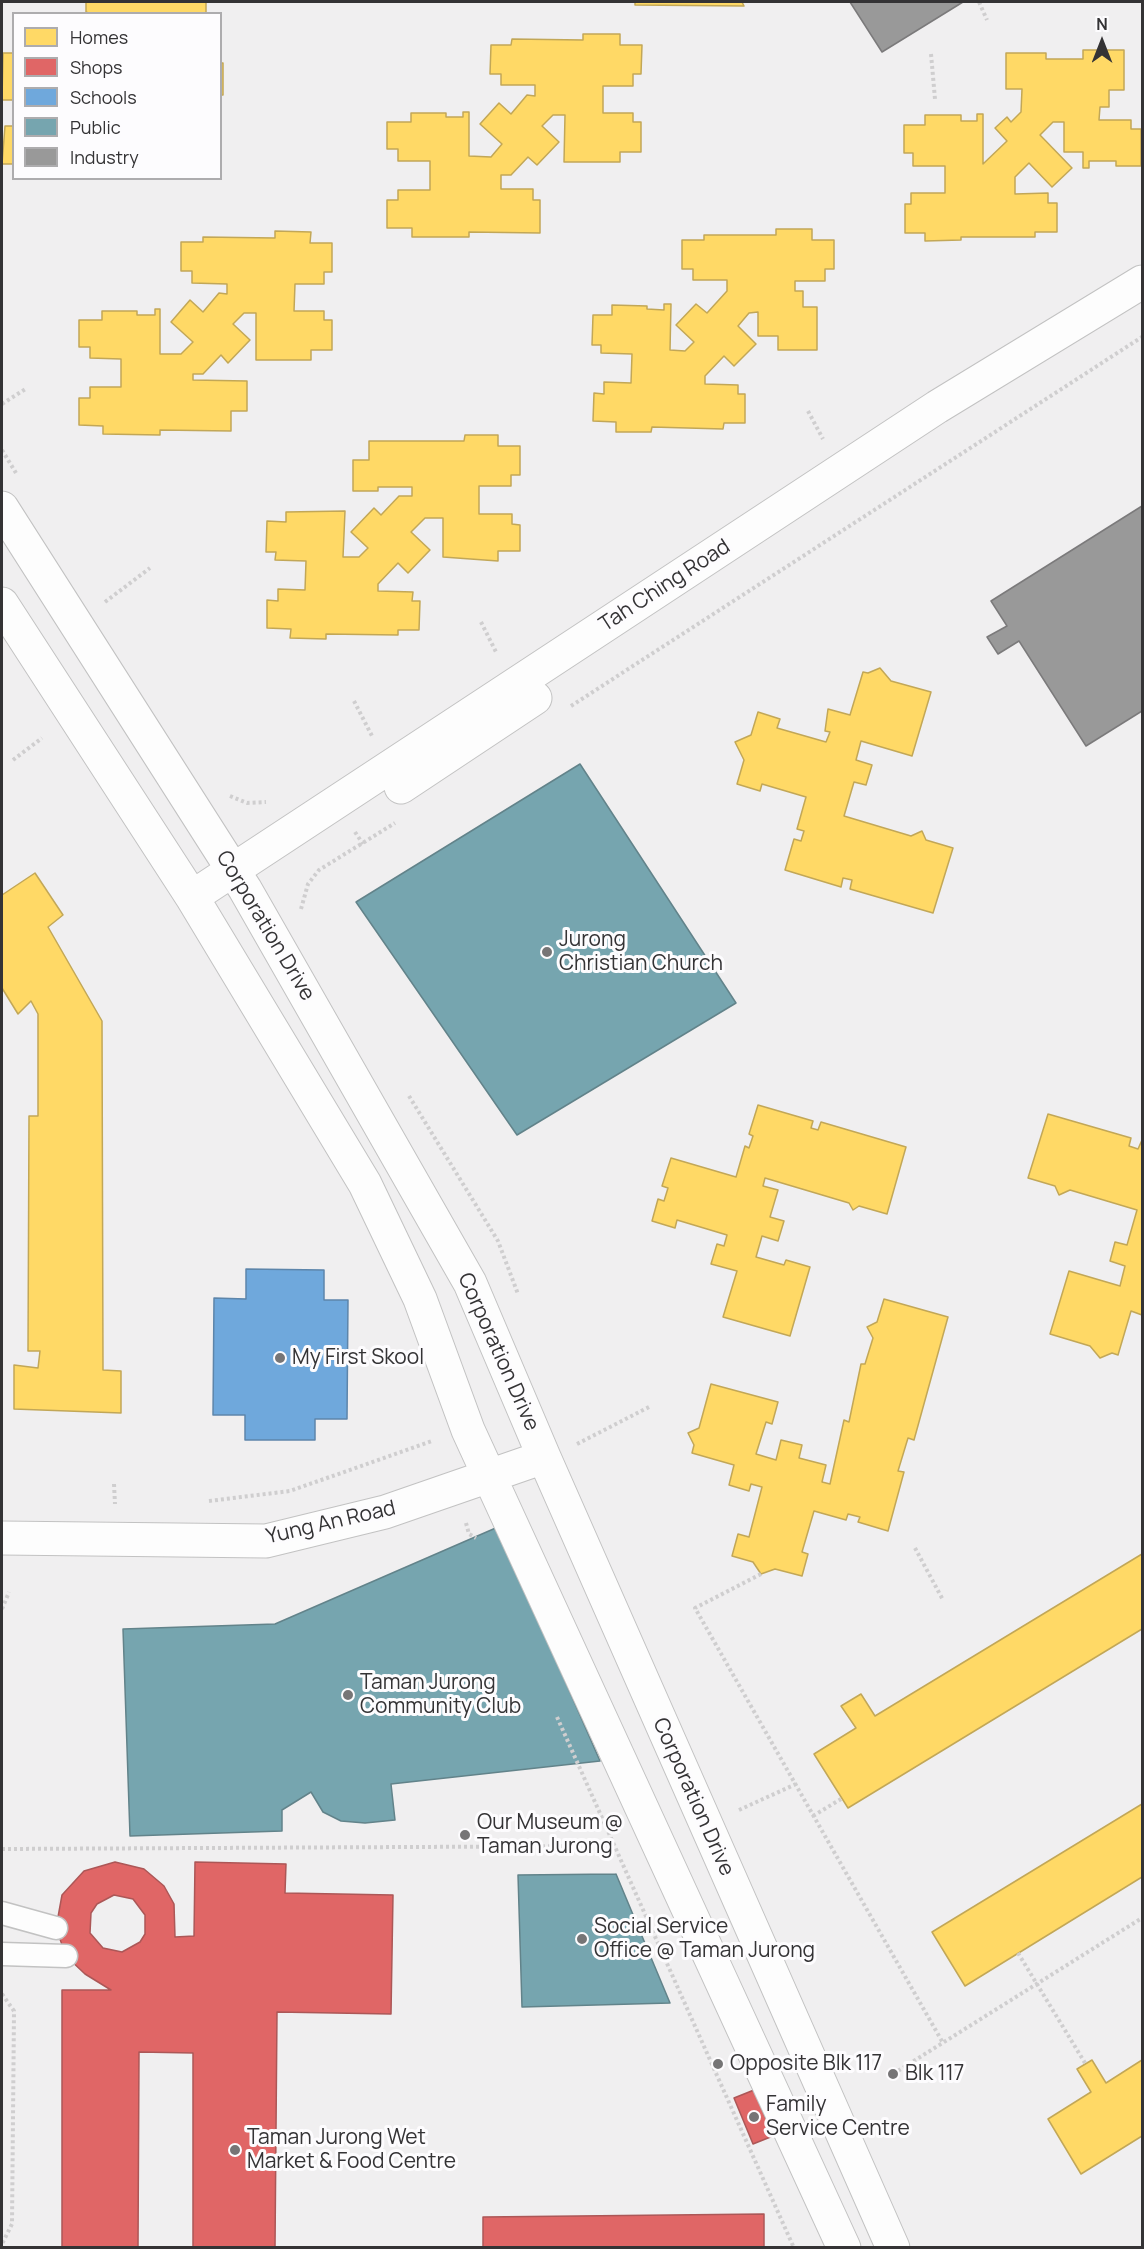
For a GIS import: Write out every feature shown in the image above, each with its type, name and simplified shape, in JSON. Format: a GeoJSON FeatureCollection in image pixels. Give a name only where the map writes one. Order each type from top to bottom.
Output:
{"type":"FeatureCollection","features":[{"type":"Feature","properties":{"kind":"street","name":"Tah Ching Road"},"geometry":{"type":"LineString","coordinates":[[240,880],[937,407],[1143,282]]}},
{"type":"Feature","properties":{"kind":"street","name":"Tah Ching Road"},"geometry":{"type":"LineString","coordinates":[[197,906],[948,425],[1143,308]]}},
{"type":"Feature","properties":{"kind":"street","name":"Corporation Drive"},"geometry":{"type":"LineString","coordinates":[[2,508],[240,880],[470,1283],[557,1452],[705,1825],[893,2247]]}},
{"type":"Feature","properties":{"kind":"street"},"geometry":{"type":"LineString","coordinates":[[2,604],[197,906],[365,1184],[420,1299],[468,1430],[844,2247]]}},
{"type":"Feature","properties":{"kind":"street","name":"Yung An Road"},"geometry":{"type":"LineString","coordinates":[[2,1538],[266,1541],[386,1512],[557,1452]]}},
{"type":"Feature","properties":{"kind":"lane"},"geometry":{"type":"LineString","coordinates":[[2,1913],[56,1928]]}},
{"type":"Feature","properties":{"kind":"lane"},"geometry":{"type":"LineString","coordinates":[[2,1954],[66,1956]]}},
{"type":"Feature","properties":{"kind":"path"},"geometry":{"type":"LineString","coordinates":[[978,2],[987,20]]}},
{"type":"Feature","properties":{"kind":"path"},"geometry":{"type":"LineString","coordinates":[[931,54],[935,99]]}},
{"type":"Feature","properties":{"kind":"path"},"geometry":{"type":"LineString","coordinates":[[567,709],[1143,337]]}},
{"type":"Feature","properties":{"kind":"path"},"geometry":{"type":"LineString","coordinates":[[2,404],[27,388]]}},
{"type":"Feature","properties":{"kind":"path"},"geometry":{"type":"LineString","coordinates":[[808,411],[815,425]]}},
{"type":"Feature","properties":{"kind":"path"},"geometry":{"type":"LineString","coordinates":[[113,597],[150,568]]}},
{"type":"Feature","properties":{"kind":"path"},"geometry":{"type":"LineString","coordinates":[[481,622],[499,659]]}},
{"type":"Feature","properties":{"kind":"path"},"geometry":{"type":"LineString","coordinates":[[354,701],[374,740]]}},
{"type":"Feature","properties":{"kind":"path"},"geometry":{"type":"LineString","coordinates":[[13,760],[42,738]]}},
{"type":"Feature","properties":{"kind":"path"},"geometry":{"type":"LineString","coordinates":[[226,792],[247,803],[266,802],[273,799]]}},
{"type":"Feature","properties":{"kind":"path"},"geometry":{"type":"LineString","coordinates":[[301,915],[308,884],[319,870],[402,818]]}},
{"type":"Feature","properties":{"kind":"path"},"geometry":{"type":"LineString","coordinates":[[557,1452],[649,1407]]}},
{"type":"Feature","properties":{"kind":"path"},"geometry":{"type":"LineString","coordinates":[[290,1491],[441,1438]]}},
{"type":"Feature","properties":{"kind":"path"},"geometry":{"type":"LineString","coordinates":[[114,1484],[116,1507]]}},
{"type":"Feature","properties":{"kind":"path"},"geometry":{"type":"LineString","coordinates":[[469,1534],[483,1543]]}},
{"type":"Feature","properties":{"kind":"path"},"geometry":{"type":"LineString","coordinates":[[915,1548],[943,1600]]}},
{"type":"Feature","properties":{"kind":"path"},"geometry":{"type":"LineString","coordinates":[[761,1574],[695,1608],[943,2043]]}},
{"type":"Feature","properties":{"kind":"path"},"geometry":{"type":"LineString","coordinates":[[2,1609],[9,1592]]}},
{"type":"Feature","properties":{"kind":"path"},"geometry":{"type":"LineString","coordinates":[[556,1715],[794,2247]]}},
{"type":"Feature","properties":{"kind":"path"},"geometry":{"type":"LineString","coordinates":[[705,1825],[796,1784]]}},
{"type":"Feature","properties":{"kind":"path"},"geometry":{"type":"LineString","coordinates":[[813,1816],[841,1799]]}},
{"type":"Feature","properties":{"kind":"path"},"geometry":{"type":"LineString","coordinates":[[2,1850],[613,1846]]}},
{"type":"Feature","properties":{"kind":"path"},"geometry":{"type":"LineString","coordinates":[[893,2074],[1143,1918]]}},
{"type":"Feature","properties":{"kind":"path"},"geometry":{"type":"LineString","coordinates":[[1018,1953],[1085,2064]]}},
{"type":"Feature","properties":{"kind":"path"},"geometry":{"type":"LineString","coordinates":[[2,1994],[14,2011],[12,2224],[2,2244]]}},
{"type":"Feature","properties":{"kind":"building: Homes"},"geometry":{"type":"Polygon","coordinates":[[[86,2],[206,2],[206,12],[86,12],[86,2]]]}},
{"type":"Feature","properties":{"kind":"building: Homes"},"geometry":{"type":"Polygon","coordinates":[[[635,2],[742,2],[744,6],[635,5],[635,2]]]}},
{"type":"Feature","properties":{"kind":"building: Homes"},"geometry":{"type":"Polygon","coordinates":[[[583,34],[620,34],[620,45],[642,45],[641,74],[633,74],[633,86],[603,86],[603,113],[633,113],[633,122],[641,122],[641,152],[620,152],[620,162],[564,162],[565,115],[553,115],[542,126],[559,142],[537,165],[528,157],[511,175],[501,175],[501,189],[533,189],[533,200],[540,200],[540,233],[469,232],[469,237],[412,237],[412,228],[387,228],[387,200],[398,200],[398,190],[430,190],[430,161],[398,161],[398,149],[387,149],[387,122],[411,122],[411,113],[446,113],[446,117],[463,117],[463,112],[469,112],[469,156],[491,157],[502,144],[480,124],[499,103],[511,114],[527,95],[535,96],[535,85],[501,85],[501,74],[490,74],[491,45],[511,45],[512,39],[583,40],[583,34]]]}},
{"type":"Feature","properties":{"kind":"building: Homes"},"geometry":{"type":"Polygon","coordinates":[[[1083,50],[1124,50],[1124,90],[1109,90],[1109,107],[1100,107],[1099,120],[1131,120],[1131,129],[1141,129],[1141,166],[1116,166],[1116,161],[1089,161],[1089,168],[1083,168],[1083,152],[1064,152],[1064,122],[1053,122],[1040,135],[1072,168],[1052,187],[1029,163],[1015,177],[1015,194],[1048,193],[1048,203],[1057,203],[1057,232],[1035,232],[1035,237],[961,237],[961,240],[925,241],[925,233],[905,233],[905,204],[911,204],[911,193],[945,193],[945,166],[913,166],[913,153],[904,153],[904,125],[925,125],[925,115],[961,115],[961,121],[977,121],[977,114],[983,114],[983,164],[1007,141],[995,128],[1007,117],[1011,122],[1021,112],[1022,89],[1006,89],[1006,53],[1046,53],[1046,59],[1083,59],[1083,50]]]}},
{"type":"Feature","properties":{"kind":"building: Homes"},"geometry":{"type":"Polygon","coordinates":[[[3,53],[12,53],[12,100],[2,100],[3,53]]]}},
{"type":"Feature","properties":{"kind":"building: Homes"},"geometry":{"type":"Polygon","coordinates":[[[222,63],[223,63],[222,95],[222,63]]]}},
{"type":"Feature","properties":{"kind":"building: Homes"},"geometry":{"type":"Polygon","coordinates":[[[5,126],[12,126],[12,164],[2,164],[5,126]]]}},
{"type":"Feature","properties":{"kind":"building: Homes"},"geometry":{"type":"Polygon","coordinates":[[[776,229],[812,229],[812,240],[834,240],[834,269],[825,269],[825,281],[795,281],[795,291],[803,291],[803,307],[817,307],[817,350],[778,350],[778,336],[758,336],[758,312],[749,313],[738,326],[756,344],[734,366],[724,356],[705,376],[705,384],[738,385],[738,394],[745,394],[745,423],[724,423],[723,429],[652,427],[651,432],[616,432],[616,422],[593,421],[594,393],[604,394],[604,382],[631,383],[632,354],[601,353],[601,345],[592,345],[593,315],[612,315],[612,305],[647,306],[647,309],[664,310],[664,304],[671,304],[670,350],[685,351],[694,342],[676,325],[696,304],[707,313],[727,291],[727,280],[693,280],[693,269],[682,269],[682,240],[704,240],[704,235],[776,235],[776,229]]]}},
{"type":"Feature","properties":{"kind":"building: Homes"},"geometry":{"type":"Polygon","coordinates":[[[275,231],[311,232],[310,243],[332,243],[332,272],[324,272],[324,284],[295,284],[294,311],[324,311],[324,320],[332,320],[332,350],[311,350],[311,360],[256,360],[256,313],[244,313],[233,324],[250,340],[228,363],[221,355],[203,374],[193,374],[193,380],[247,381],[247,411],[231,411],[231,431],[160,430],[160,435],[103,434],[103,426],[79,425],[79,398],[90,398],[90,387],[121,387],[121,359],[90,358],[90,347],[79,347],[79,320],[102,320],[102,311],[137,311],[137,315],[155,315],[155,309],[160,309],[160,354],[181,354],[193,342],[171,322],[190,300],[203,312],[219,293],[227,294],[227,284],[192,283],[192,271],[181,271],[181,242],[203,242],[203,237],[275,238],[275,231]]]}},
{"type":"Feature","properties":{"kind":"building: Homes"},"geometry":{"type":"Polygon","coordinates":[[[465,435],[498,435],[498,446],[520,446],[520,475],[511,475],[511,486],[479,486],[479,514],[512,514],[512,524],[520,525],[520,551],[498,551],[498,561],[443,557],[443,518],[425,518],[411,532],[430,550],[408,573],[398,563],[378,584],[378,591],[413,592],[412,601],[420,601],[419,630],[398,630],[398,635],[326,634],[326,639],[290,638],[291,629],[267,628],[267,600],[278,601],[278,589],[305,590],[306,561],[275,560],[276,552],[266,552],[267,521],[286,522],[286,512],[345,511],[343,557],[359,557],[368,548],[351,532],[374,508],[381,515],[399,496],[412,496],[412,487],[378,487],[378,491],[353,491],[353,460],[369,460],[369,441],[464,441],[465,435]]]}},
{"type":"Feature","properties":{"kind":"building: Homes"},"geometry":{"type":"Polygon","coordinates":[[[880,668],[891,681],[931,692],[912,756],[861,741],[856,760],[872,765],[866,785],[854,782],[844,816],[911,836],[922,831],[926,840],[953,848],[933,913],[850,889],[852,880],[843,878],[841,887],[785,870],[794,839],[801,841],[804,831],[797,829],[806,797],[762,784],[760,791],[737,784],[744,760],[735,742],[751,735],[758,712],[780,719],[777,728],[826,742],[830,732],[825,731],[828,709],[850,715],[863,672],[868,673],[880,668]]]}},
{"type":"Feature","properties":{"kind":"building: Homes"},"geometry":{"type":"Polygon","coordinates":[[[35,873],[63,915],[48,927],[102,1021],[103,1370],[121,1371],[121,1413],[14,1409],[14,1365],[38,1368],[40,1351],[28,1351],[29,1116],[38,1116],[38,1014],[31,1001],[18,1014],[2,988],[2,895],[35,873]]]}},
{"type":"Feature","properties":{"kind":"building: Homes"},"geometry":{"type":"Polygon","coordinates":[[[758,1105],[813,1121],[811,1128],[818,1130],[821,1122],[906,1147],[887,1214],[859,1206],[853,1210],[849,1203],[765,1178],[763,1186],[778,1190],[770,1217],[784,1221],[778,1241],[762,1236],[756,1257],[784,1265],[786,1260],[810,1267],[790,1336],[723,1317],[737,1271],[711,1264],[717,1244],[724,1246],[727,1235],[677,1220],[675,1228],[652,1221],[658,1199],[664,1201],[668,1188],[662,1186],[671,1158],[736,1177],[745,1146],[749,1148],[753,1136],[749,1134],[758,1105]]]}},
{"type":"Feature","properties":{"kind":"building: Homes"},"geometry":{"type":"Polygon","coordinates":[[[1048,1114],[1131,1138],[1129,1146],[1138,1149],[1142,1140],[1142,1315],[1131,1311],[1118,1355],[1112,1353],[1100,1358],[1090,1346],[1050,1334],[1069,1271],[1120,1286],[1125,1266],[1110,1261],[1115,1242],[1127,1245],[1137,1210],[1070,1190],[1059,1195],[1055,1186],[1028,1178],[1048,1114]]]}},
{"type":"Feature","properties":{"kind":"building: Homes"},"geometry":{"type":"Polygon","coordinates":[[[884,1299],[948,1317],[914,1440],[908,1438],[898,1471],[904,1472],[888,1531],[858,1522],[860,1517],[848,1514],[846,1520],[814,1511],[802,1552],[808,1554],[802,1576],[775,1569],[761,1574],[753,1562],[732,1556],[738,1534],[749,1537],[762,1487],[751,1484],[749,1491],[729,1485],[734,1465],[692,1453],[694,1445],[688,1433],[699,1428],[711,1384],[778,1402],[772,1424],[766,1422],[756,1454],[776,1460],[781,1440],[802,1445],[799,1458],[826,1465],[822,1482],[830,1484],[844,1420],[849,1422],[861,1364],[865,1364],[873,1338],[867,1327],[877,1322],[884,1299]]]}},
{"type":"Feature","properties":{"kind":"building: Homes"},"geometry":{"type":"Polygon","coordinates":[[[1142,1554],[1142,1629],[848,1808],[814,1754],[856,1728],[841,1706],[861,1694],[875,1716],[1142,1554]]]}},
{"type":"Feature","properties":{"kind":"building: Homes"},"geometry":{"type":"Polygon","coordinates":[[[1142,1804],[1142,1877],[965,1986],[932,1932],[1142,1804]]]}},
{"type":"Feature","properties":{"kind":"building: Homes"},"geometry":{"type":"Polygon","coordinates":[[[1092,2060],[1106,2083],[1142,2060],[1142,2136],[1081,2174],[1048,2119],[1091,2092],[1077,2069],[1092,2060]]]}},
{"type":"Feature","properties":{"kind":"building: Shops","name":"Taman Jurong Wet Market & Food Centre"},"geometry":{"type":"Polygon","coordinates":[[[115,1862],[144,1869],[164,1886],[174,1904],[175,1937],[194,1936],[195,1862],[286,1864],[285,1893],[393,1895],[391,2014],[277,2012],[275,2248],[193,2248],[193,2053],[139,2052],[138,2248],[62,2248],[62,1990],[111,1990],[85,1974],[66,1956],[56,1928],[62,1895],[84,1871],[115,1862]],[[114,1895],[97,1904],[91,1913],[90,1933],[103,1948],[122,1952],[140,1942],[145,1934],[145,1915],[133,1899],[114,1895]]]}},
{"type":"Feature","properties":{"kind":"building: Shops","name":"Family Service Centre"},"geometry":{"type":"Polygon","coordinates":[[[754,2090],[773,2136],[753,2144],[734,2098],[754,2090]]]}},
{"type":"Feature","properties":{"kind":"building: Shops"},"geometry":{"type":"Polygon","coordinates":[[[764,2214],[764,2248],[483,2248],[483,2217],[764,2214]]]}},
{"type":"Feature","properties":{"kind":"building: Schools","name":"My First Skool"},"geometry":{"type":"Polygon","coordinates":[[[246,1269],[324,1270],[324,1300],[348,1300],[347,1419],[315,1419],[315,1440],[245,1440],[245,1415],[213,1415],[214,1298],[246,1299],[246,1269]]]}},
{"type":"Feature","properties":{"kind":"building: Public","name":"Jurong Christian Church"},"geometry":{"type":"Polygon","coordinates":[[[580,764],[736,1003],[517,1135],[356,902],[580,764]]]}},
{"type":"Feature","properties":{"kind":"building: Public","name":"Taman Jurong Community Club"},"geometry":{"type":"Polygon","coordinates":[[[498,1527],[600,1761],[391,1784],[395,1820],[365,1823],[341,1821],[323,1812],[311,1792],[282,1810],[282,1831],[130,1836],[123,1629],[275,1624],[498,1527]]]}},
{"type":"Feature","properties":{"kind":"building: Public","name":"Social Service Office @ Taman Jurong"},"geometry":{"type":"Polygon","coordinates":[[[616,1874],[670,2003],[522,2007],[518,1875],[616,1874]]]}},
{"type":"Feature","properties":{"kind":"building: Industry"},"geometry":{"type":"Polygon","coordinates":[[[850,2],[963,2],[882,52],[850,2]]]}},
{"type":"Feature","properties":{"kind":"building: Industry"},"geometry":{"type":"Polygon","coordinates":[[[1142,506],[1142,711],[1086,746],[1019,641],[998,654],[987,637],[1007,626],[991,601],[1142,506]]]}},
{"type":"Feature","properties":{"kind":"place","name":"Jurong Christian Church"},"geometry":{"type":"Point","coordinates":[547,952]}},
{"type":"Feature","properties":{"kind":"place","name":"My First Skool"},"geometry":{"type":"Point","coordinates":[280,1358]}},
{"type":"Feature","properties":{"kind":"place","name":"Taman Jurong Community Club"},"geometry":{"type":"Point","coordinates":[348,1695]}},
{"type":"Feature","properties":{"kind":"place","name":"Our Museum @ Taman Jurong"},"geometry":{"type":"Point","coordinates":[465,1835]}},
{"type":"Feature","properties":{"kind":"place","name":"Social Service Office @ Taman Jurong"},"geometry":{"type":"Point","coordinates":[582,1939]}},
{"type":"Feature","properties":{"kind":"place","name":"Opposite Blk 117"},"geometry":{"type":"Point","coordinates":[718,2064]}},
{"type":"Feature","properties":{"kind":"place","name":"Blk 117"},"geometry":{"type":"Point","coordinates":[893,2074]}},
{"type":"Feature","properties":{"kind":"place","name":"Family Service Centre"},"geometry":{"type":"Point","coordinates":[754,2117]}},
{"type":"Feature","properties":{"kind":"place","name":"Taman Jurong Wet Market & Food Centre"},"geometry":{"type":"Point","coordinates":[235,2150]}}]}
